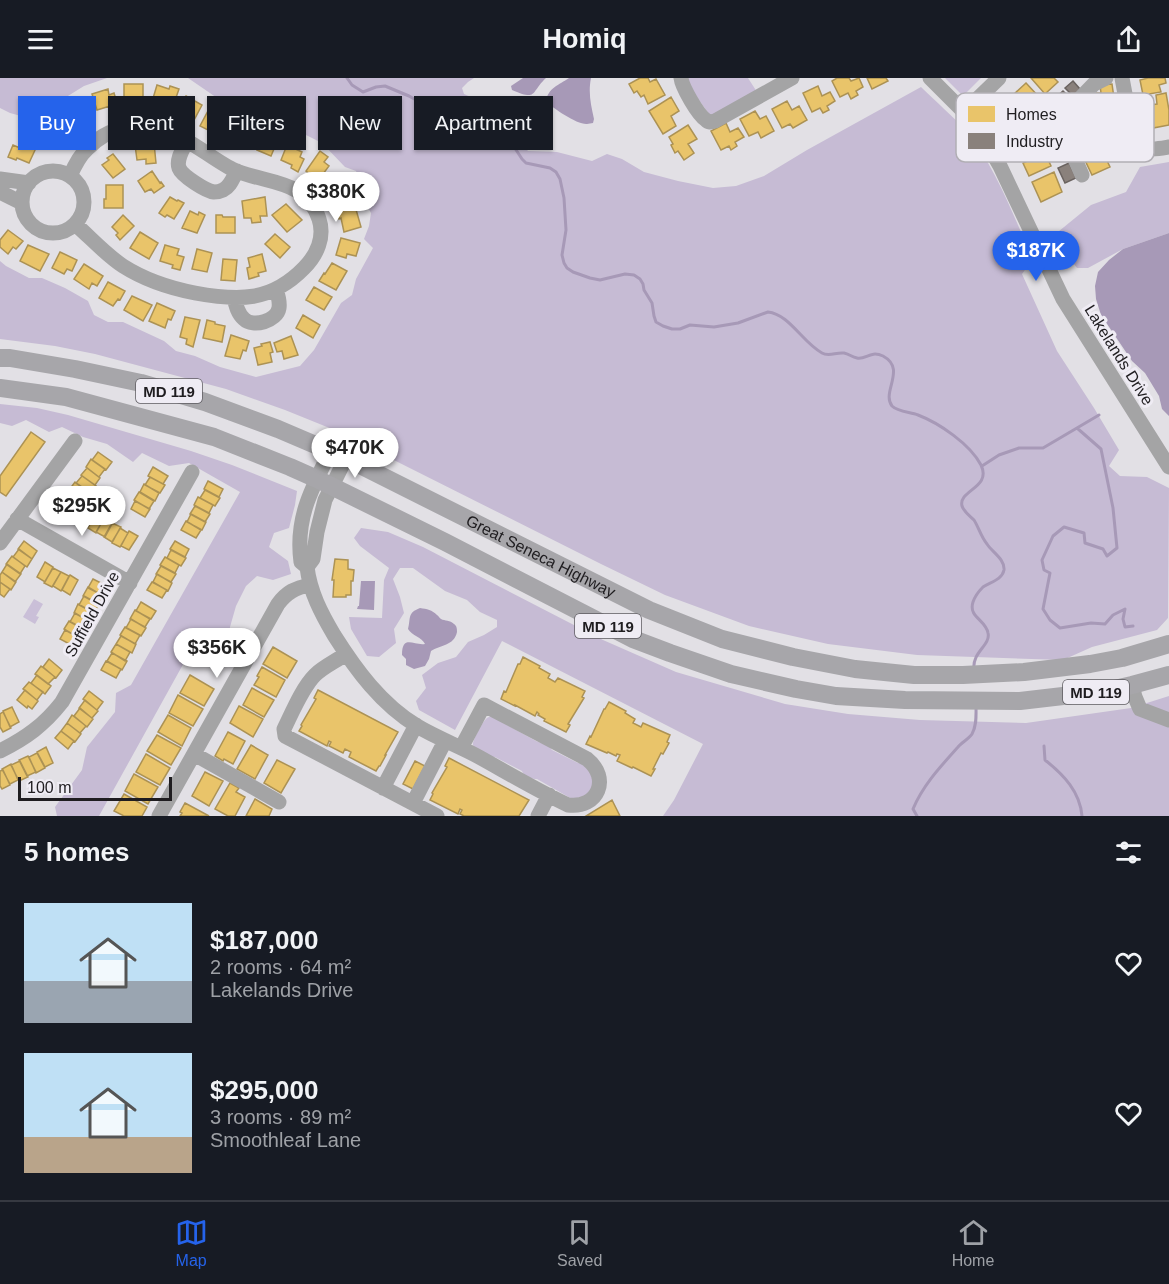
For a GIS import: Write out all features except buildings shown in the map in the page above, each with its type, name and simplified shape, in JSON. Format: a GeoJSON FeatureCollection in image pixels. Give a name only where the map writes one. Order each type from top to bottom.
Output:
{"type":"FeatureCollection","features":[{"type":"Feature","properties":{"kind":"main road","name":"Great Seneca Highway"},"geometry":{"type":"LineString","coordinates":[[0,358],[75,369],[141,383],[205,402],[338,454],[649,610],[722,639],[793,657],[855,669],[914,675],[1024,672],[1090,664],[1169,644]]}},
{"type":"Feature","properties":{"kind":"main road","name":"Great Seneca Highway"},"geometry":{"type":"LineString","coordinates":[[0,388],[66,397],[214,437],[325,482],[633,639],[731,674],[836,696],[905,700],[1020,701],[1106,691],[1169,675]]}},
{"type":"Feature","properties":{"kind":"street"},"geometry":{"type":"LineString","coordinates":[[681,78],[681,82],[698,111],[704,120],[709,122],[715,121],[766,84],[792,78]]}},
{"type":"Feature","properties":{"kind":"street","name":"Lakelands Drive"},"geometry":{"type":"LineString","coordinates":[[930,78],[956,104]]}},
{"type":"Feature","properties":{"kind":"street"},"geometry":{"type":"LineString","coordinates":[[984,93],[999,78]]}},
{"type":"Feature","properties":{"kind":"street"},"geometry":{"type":"LineString","coordinates":[[1085,93],[1094,84],[1106,78]]}},
{"type":"Feature","properties":{"kind":"street"},"geometry":{"type":"LineString","coordinates":[[1122,78],[1125,93]]}},
{"type":"Feature","properties":{"kind":"street"},"geometry":{"type":"LineString","coordinates":[[70,176],[86,150],[108,134]]}},
{"type":"Feature","properties":{"kind":"street"},"geometry":{"type":"LineString","coordinates":[[75,224],[122,265],[159,284],[218,297],[234,298],[250,297],[276,289],[291,280],[312,259],[319,246],[320,221],[314,208],[302,194],[286,184],[237,171],[195,146]]}},
{"type":"Feature","properties":{"kind":"street"},"geometry":{"type":"LineString","coordinates":[[1154,148],[1169,147]]}},
{"type":"Feature","properties":{"kind":"street"},"geometry":{"type":"LineString","coordinates":[[183,150],[180,156],[180,169],[184,175],[214,192],[230,184],[237,171]]}},
{"type":"Feature","properties":{"kind":"street","name":"Lakelands Drive"},"geometry":{"type":"LineString","coordinates":[[997,162],[1063,299],[1169,467]]}},
{"type":"Feature","properties":{"kind":"street"},"geometry":{"type":"LineString","coordinates":[[1076,162],[1082,175]]}},
{"type":"Feature","properties":{"kind":"street"},"geometry":{"type":"LineString","coordinates":[[52,171],[70,176],[82,189],[84,208],[81,216],[75,224],[60,233],[42,231],[34,227],[24,212],[22,203],[29,183],[35,177],[52,171]]}},
{"type":"Feature","properties":{"kind":"street"},"geometry":{"type":"LineString","coordinates":[[0,180],[29,183]]}},
{"type":"Feature","properties":{"kind":"street"},"geometry":{"type":"LineString","coordinates":[[0,192],[22,203]]}},
{"type":"Feature","properties":{"kind":"street"},"geometry":{"type":"LineString","coordinates":[[234,298],[242,318],[257,323],[277,314],[279,302],[276,289]]}},
{"type":"Feature","properties":{"kind":"street"},"geometry":{"type":"LineString","coordinates":[[0,543],[75,441]]}},
{"type":"Feature","properties":{"kind":"street"},"geometry":{"type":"LineString","coordinates":[[338,454],[325,482],[303,516],[299,534],[301,562],[307,567],[315,599],[327,622],[360,673],[396,710],[416,725],[568,805],[581,805],[590,801],[600,785],[597,770],[582,756],[484,705],[461,748]]}},
{"type":"Feature","properties":{"kind":"street","name":"Suffield Drive"},"geometry":{"type":"LineString","coordinates":[[0,751],[38,729],[62,702],[192,472]]}},
{"type":"Feature","properties":{"kind":"street"},"geometry":{"type":"LineString","coordinates":[[17,519],[130,583]]}},
{"type":"Feature","properties":{"kind":"street"},"geometry":{"type":"LineString","coordinates":[[159,816],[278,604],[290,591],[310,585]]}},
{"type":"Feature","properties":{"kind":"street"},"geometry":{"type":"LineString","coordinates":[[346,654],[313,677],[306,685],[284,733],[288,738],[437,816]]}},
{"type":"Feature","properties":{"kind":"street"},"geometry":{"type":"LineString","coordinates":[[1132,685],[1140,709],[1169,720]]}},
{"type":"Feature","properties":{"kind":"street"},"geometry":{"type":"LineString","coordinates":[[383,788],[416,725]]}},
{"type":"Feature","properties":{"kind":"street"},"geometry":{"type":"LineString","coordinates":[[412,803],[445,741]]}},
{"type":"Feature","properties":{"kind":"street"},"geometry":{"type":"LineString","coordinates":[[194,754],[279,802]]}},
{"type":"Feature","properties":{"kind":"street"},"geometry":{"type":"LineString","coordinates":[[538,816],[549,795]]}},
{"type":"Feature","properties":{"kind":"shaded area"},"geometry":{"type":"Polygon","coordinates":[[[0,78],[107,78],[84,86],[68,96],[18,96],[18,115],[0,108],[0,78]]]}},
{"type":"Feature","properties":{"kind":"shaded area"},"geometry":{"type":"Polygon","coordinates":[[[188,78],[474,78],[462,88],[464,94],[468,96],[414,96],[414,150],[527,150],[557,152],[592,161],[607,154],[622,159],[644,172],[713,188],[736,186],[764,176],[921,87],[956,121],[956,162],[988,162],[996,177],[1033,259],[1022,274],[1057,351],[1119,450],[1109,466],[1120,476],[1147,477],[1169,488],[1168,618],[1157,630],[1092,647],[1063,660],[917,655],[828,644],[749,626],[665,595],[332,429],[285,410],[226,389],[95,354],[0,339],[0,261],[29,278],[42,278],[65,288],[88,301],[94,315],[108,322],[123,322],[164,341],[176,351],[220,367],[256,377],[300,366],[314,350],[341,303],[352,295],[356,279],[373,248],[364,239],[371,213],[356,171],[345,167],[329,150],[402,150],[402,96],[318,96],[318,141],[306,135],[306,96],[214,96],[188,78]]]}},
{"type":"Feature","properties":{"kind":"shaded area"},"geometry":{"type":"Polygon","coordinates":[[[523,78],[546,78],[533,94],[526,95],[512,90],[511,86],[523,78]]]}},
{"type":"Feature","properties":{"kind":"shaded area"},"geometry":{"type":"Polygon","coordinates":[[[569,78],[591,78],[593,123],[578,122],[553,107],[553,96],[548,96],[569,78]]]}},
{"type":"Feature","properties":{"kind":"shaded area"},"geometry":{"type":"Polygon","coordinates":[[[688,78],[748,78],[757,92],[711,117],[686,82],[688,78]]]}},
{"type":"Feature","properties":{"kind":"shaded area"},"geometry":{"type":"Polygon","coordinates":[[[945,78],[981,78],[966,93],[960,93],[945,78]]]}},
{"type":"Feature","properties":{"kind":"shaded area"},"geometry":{"type":"Polygon","coordinates":[[[1169,162],[1169,233],[1123,249],[1088,268],[1077,268],[1053,236],[1091,205],[1126,192],[1140,167],[1169,162]]]}},
{"type":"Feature","properties":{"kind":"shaded area"},"geometry":{"type":"Polygon","coordinates":[[[1169,233],[1169,416],[1162,409],[1159,396],[1145,373],[1132,361],[1101,315],[1095,286],[1098,272],[1123,249],[1169,233]]]}},
{"type":"Feature","properties":{"kind":"shaded area"},"geometry":{"type":"Polygon","coordinates":[[[0,404],[37,408],[68,415],[191,451],[297,491],[289,528],[274,533],[269,547],[288,561],[291,574],[273,580],[257,576],[246,586],[236,606],[228,645],[218,659],[202,663],[186,659],[99,816],[57,816],[55,807],[82,770],[87,747],[115,712],[116,693],[131,685],[240,492],[189,463],[169,466],[142,453],[133,462],[107,444],[83,437],[62,427],[49,432],[26,420],[12,426],[0,423],[0,404]]]}},
{"type":"Feature","properties":{"kind":"shaded area"},"geometry":{"type":"Polygon","coordinates":[[[361,528],[388,532],[423,547],[603,640],[676,672],[785,704],[848,714],[920,720],[1026,723],[1131,708],[1169,696],[1169,816],[663,816],[674,800],[703,744],[502,641],[455,730],[419,710],[416,701],[426,688],[422,675],[438,663],[456,657],[468,642],[497,627],[497,620],[480,612],[467,600],[445,591],[413,568],[400,568],[393,579],[404,613],[394,629],[396,643],[379,657],[367,656],[351,629],[349,617],[382,618],[384,580],[389,568],[360,546],[354,538],[361,528]]]}},
{"type":"Feature","properties":{"kind":"shaded area"},"geometry":{"type":"Polygon","coordinates":[[[361,581],[375,581],[374,610],[357,609],[361,581]]]}},
{"type":"Feature","properties":{"kind":"shaded area"},"geometry":{"type":"Polygon","coordinates":[[[34,599],[43,604],[36,616],[39,617],[35,624],[23,617],[34,599]]]}},
{"type":"Feature","properties":{"kind":"shaded area"},"geometry":{"type":"Polygon","coordinates":[[[420,608],[427,609],[441,619],[452,623],[457,632],[450,643],[431,651],[425,666],[414,669],[406,665],[406,659],[402,655],[406,643],[425,644],[408,629],[411,614],[420,608]]]}},
{"type":"Feature","properties":{"kind":"shaded area"},"geometry":{"type":"Polygon","coordinates":[[[491,716],[549,746],[552,750],[582,763],[591,771],[593,786],[587,796],[572,799],[537,779],[524,775],[522,771],[495,757],[476,750],[473,743],[476,735],[485,720],[491,716]]]}},
{"type":"Feature","properties":{"kind":"waterway"},"geometry":{"type":"LineString","coordinates":[[347,78],[352,85],[363,92],[385,86],[439,113],[471,113],[482,116],[491,121],[509,139],[526,163],[550,168],[556,172],[564,198],[566,230],[562,255],[567,268],[600,280],[625,274],[634,275],[640,279],[652,303],[656,322],[663,326],[672,329],[690,325],[714,327],[738,323],[768,312],[783,318],[808,343],[825,354],[844,353],[855,358],[879,354],[890,361],[893,367],[889,394],[892,406],[897,410],[915,414],[944,429],[969,449],[981,465],[982,479],[965,496],[962,506],[974,520],[989,547],[1000,559],[1004,570],[998,578],[983,587],[973,602],[973,611],[988,633],[987,641],[974,663],[974,669]]}},
{"type":"Feature","properties":{"kind":"waterway"},"geometry":{"type":"LineString","coordinates":[[982,466],[999,455],[1019,448],[1043,448],[1099,415]]}},
{"type":"Feature","properties":{"kind":"waterway"},"geometry":{"type":"LineString","coordinates":[[1077,428],[1101,449],[1113,508],[1117,548],[1107,556],[1103,549],[1085,543],[1084,533],[1064,527],[1053,536],[1042,560],[1044,570],[1050,573],[1043,609],[1050,620],[1060,628],[1091,623],[1105,624],[1113,615],[1125,609],[1123,619],[1125,627],[1133,626]]}},
{"type":"Feature","properties":{"kind":"waterway"},"geometry":{"type":"LineString","coordinates":[[917,816],[913,809],[927,784],[972,734],[976,706]]}},
{"type":"Feature","properties":{"kind":"waterway"},"geometry":{"type":"LineString","coordinates":[[1044,746],[1045,760],[1070,785],[1078,799],[1082,816]]}}]}
